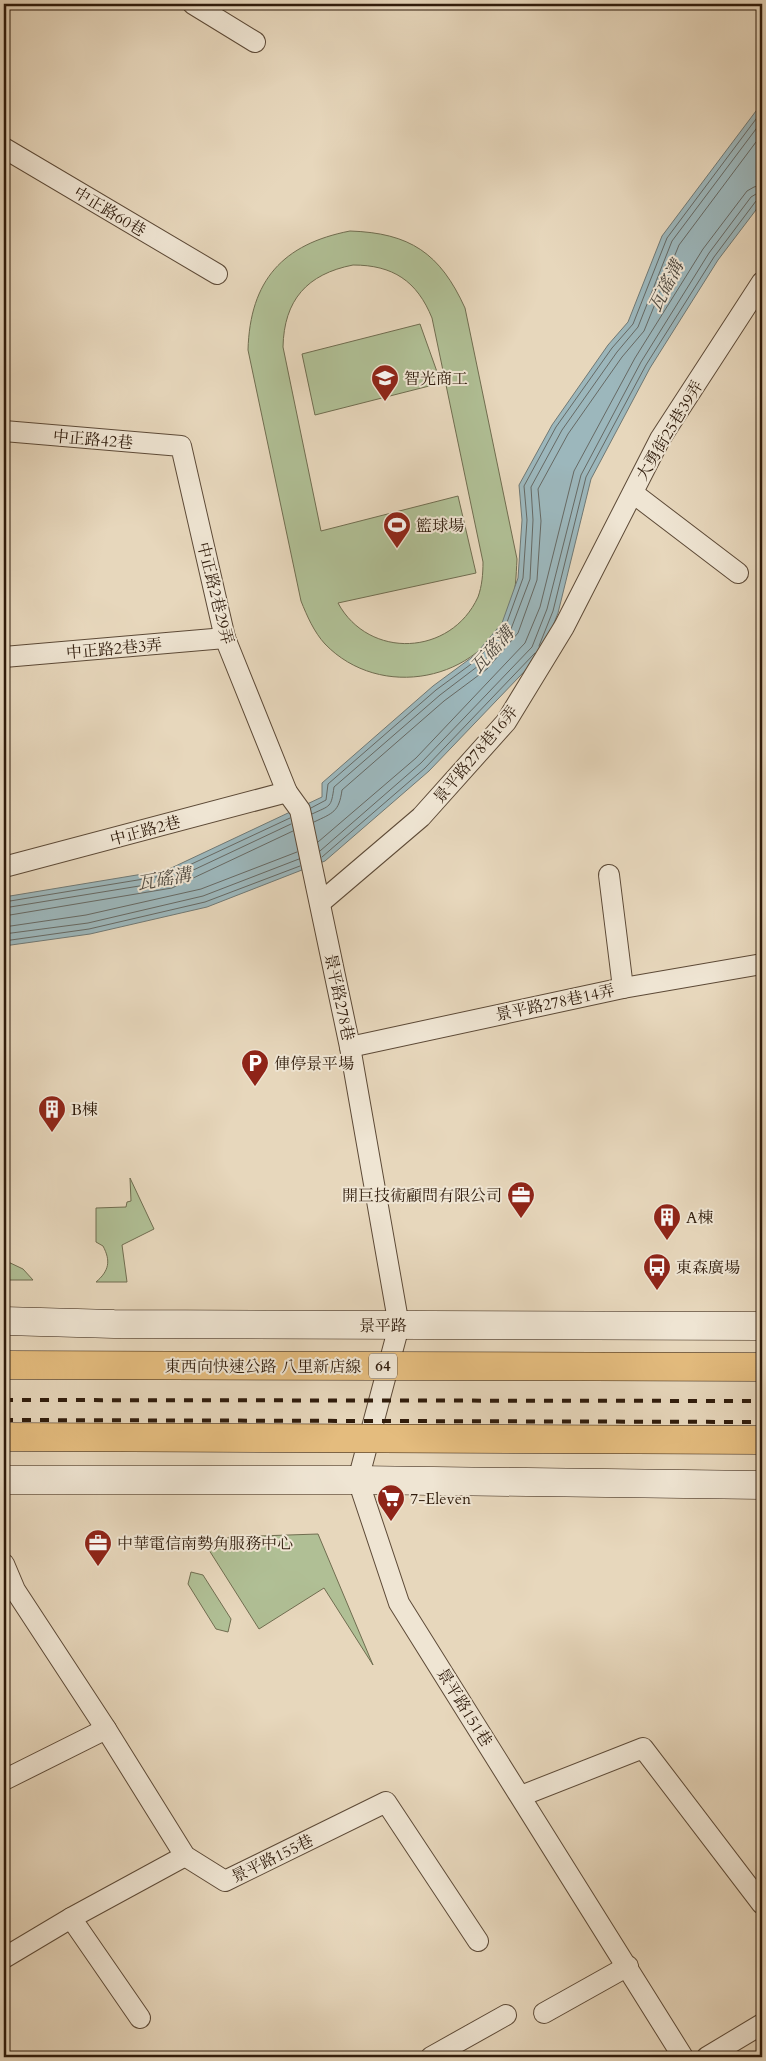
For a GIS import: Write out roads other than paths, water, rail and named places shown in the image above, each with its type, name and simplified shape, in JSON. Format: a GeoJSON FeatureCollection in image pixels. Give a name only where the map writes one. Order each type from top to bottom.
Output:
{"type":"FeatureCollection","features":[{"type":"Feature","properties":{"kind":"highway","name":"東西向快速公路 八里新店線"},"geometry":{"type":"LineString","coordinates":[[4,1365],[762,1367]]}},
{"type":"Feature","properties":{"kind":"highway"},"geometry":{"type":"LineString","coordinates":[[4,1437],[762,1440]]}},
{"type":"Feature","properties":{"kind":"main road","name":"景平路"},"geometry":{"type":"LineString","coordinates":[[4,1321],[114,1324],[399,1326],[762,1326]]}},
{"type":"Feature","properties":{"kind":"main road"},"geometry":{"type":"LineString","coordinates":[[4,1480],[358,1480],[762,1485]]}},
{"type":"Feature","properties":{"kind":"lane"},"geometry":{"type":"LineString","coordinates":[[193,4],[255,42]]}},
{"type":"Feature","properties":{"kind":"lane","name":"中正路60巷"},"geometry":{"type":"LineString","coordinates":[[4,148],[217,274]]}},
{"type":"Feature","properties":{"kind":"lane","name":"大勇街25巷39弄"},"geometry":{"type":"LineString","coordinates":[[738,573],[633,493],[660,439],[762,282]]}},
{"type":"Feature","properties":{"kind":"lane","name":"中正路42巷"},"geometry":{"type":"LineString","coordinates":[[4,431],[181,446]]}},
{"type":"Feature","properties":{"kind":"lane","name":"中正路2巷29弄"},"geometry":{"type":"LineString","coordinates":[[181,446],[224,638],[287,792]]}},
{"type":"Feature","properties":{"kind":"lane","name":"景平路278巷16弄"},"geometry":{"type":"LineString","coordinates":[[320,903],[422,817],[506,722],[564,627],[633,493]]}},
{"type":"Feature","properties":{"kind":"lane","name":"中正路2巷3弄"},"geometry":{"type":"LineString","coordinates":[[4,657],[224,638]]}},
{"type":"Feature","properties":{"kind":"lane","name":"景平路278巷"},"geometry":{"type":"LineString","coordinates":[[287,792],[300,810],[320,903],[350,1047],[399,1326]]}},
{"type":"Feature","properties":{"kind":"lane","name":"中正路2巷"},"geometry":{"type":"LineString","coordinates":[[4,867],[287,792]]}},
{"type":"Feature","properties":{"kind":"lane"},"geometry":{"type":"LineString","coordinates":[[609,875],[623,988]]}},
{"type":"Feature","properties":{"kind":"lane","name":"景平路278巷14弄"},"geometry":{"type":"LineString","coordinates":[[350,1047],[623,988],[762,964]]}},
{"type":"Feature","properties":{"kind":"lane"},"geometry":{"type":"LineString","coordinates":[[358,1480],[399,1326]]}},
{"type":"Feature","properties":{"kind":"lane","name":"景平路151巷"},"geometry":{"type":"LineString","coordinates":[[358,1480],[399,1603],[628,1966],[683,2057]]}},
{"type":"Feature","properties":{"kind":"lane","name":"景平路155巷"},"geometry":{"type":"LineString","coordinates":[[4,1564],[15,1590],[106,1729],[185,1856],[225,1880],[386,1802],[478,1941]]}},
{"type":"Feature","properties":{"kind":"lane"},"geometry":{"type":"LineString","coordinates":[[4,1780],[106,1729]]}},
{"type":"Feature","properties":{"kind":"lane"},"geometry":{"type":"LineString","coordinates":[[521,1796],[643,1748],[762,1904]]}},
{"type":"Feature","properties":{"kind":"lane"},"geometry":{"type":"LineString","coordinates":[[4,1958],[71,1918],[185,1856]]}},
{"type":"Feature","properties":{"kind":"lane"},"geometry":{"type":"LineString","coordinates":[[71,1918],[140,2018]]}},
{"type":"Feature","properties":{"kind":"lane"},"geometry":{"type":"LineString","coordinates":[[544,2013],[628,1966]]}},
{"type":"Feature","properties":{"kind":"lane"},"geometry":{"type":"LineString","coordinates":[[431,2057],[506,2014]]}},
{"type":"Feature","properties":{"kind":"lane"},"geometry":{"type":"LineString","coordinates":[[708,2057],[762,2024]]}},
{"type":"Feature","properties":{"kind":"water","name":"瓦磘溝"},"geometry":{"type":"Polygon","coordinates":[[[762,103],[762,202],[718,260],[650,368],[591,479],[558,613],[542,653],[429,771],[325,861],[207,907],[90,934],[4,946],[4,897],[167,870],[322,797],[322,783],[433,686],[475,655],[502,623],[518,578],[522,520],[519,485],[552,425],[608,345],[628,322],[662,236],[762,103]]]}},
{"type":"Feature","properties":{"kind":"railway"},"geometry":{"type":"LineString","coordinates":[[4,1400],[762,1401]]}},
{"type":"Feature","properties":{"kind":"railway"},"geometry":{"type":"LineString","coordinates":[[4,1420],[762,1422]]}},
{"type":"Feature","properties":{"kind":"place","name":"智光商工"},"geometry":{"type":"Point","coordinates":[385,402]}},
{"type":"Feature","properties":{"kind":"place","name":"籃球場"},"geometry":{"type":"Point","coordinates":[397,549]}},
{"type":"Feature","properties":{"kind":"place","name":"俥停景平場"},"geometry":{"type":"Point","coordinates":[255,1087]}},
{"type":"Feature","properties":{"kind":"place","name":"B棟"},"geometry":{"type":"Point","coordinates":[52,1133]}},
{"type":"Feature","properties":{"kind":"place","name":"開巨技術顧問有限公司"},"geometry":{"type":"Point","coordinates":[521,1219]}},
{"type":"Feature","properties":{"kind":"place","name":"A棟"},"geometry":{"type":"Point","coordinates":[667,1241]}},
{"type":"Feature","properties":{"kind":"place","name":"東森廣場"},"geometry":{"type":"Point","coordinates":[657,1291]}},
{"type":"Feature","properties":{"kind":"place","name":"7-Eleven"},"geometry":{"type":"Point","coordinates":[391,1522]}},
{"type":"Feature","properties":{"kind":"place","name":"中華電信南勢角服務中心"},"geometry":{"type":"Point","coordinates":[98,1567]}}]}
